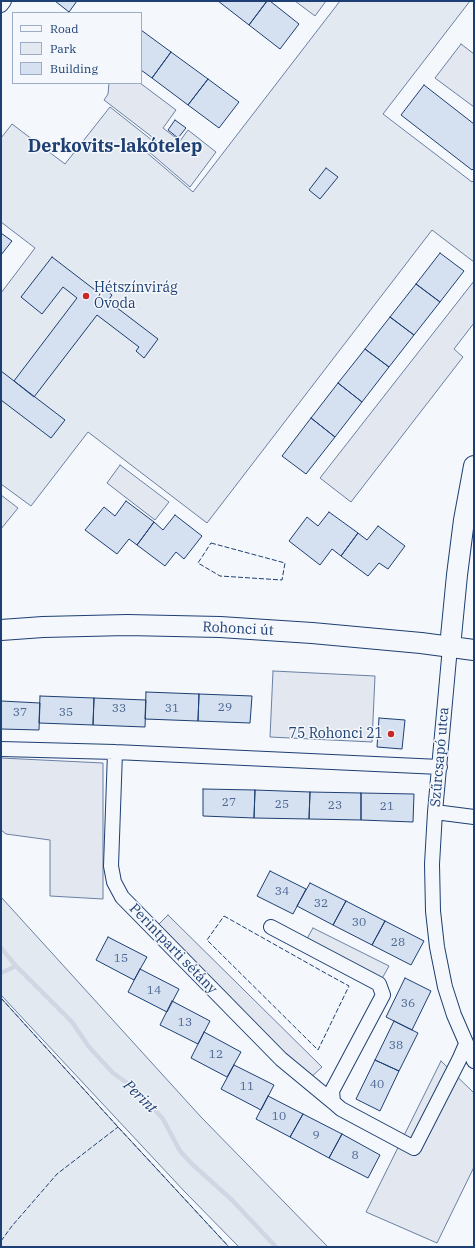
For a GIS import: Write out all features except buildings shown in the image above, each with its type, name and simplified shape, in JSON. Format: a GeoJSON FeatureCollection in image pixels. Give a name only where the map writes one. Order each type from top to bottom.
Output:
{"type":"FeatureCollection","features":[{"type":"Feature","properties":{"kind":"main road","name":"Szűrcsapó utca"},"geometry":{"type":"LineString","coordinates":[[450,647],[464,520],[474,466]]}},
{"type":"Feature","properties":{"kind":"main road","name":"Rohonci út"},"geometry":{"type":"LineString","coordinates":[[1,630],[43,627],[127,625],[220,627],[421,642],[474,650]]}},
{"type":"Feature","properties":{"kind":"street"},"geometry":{"type":"LineString","coordinates":[[1,5],[4,1]]}},
{"type":"Feature","properties":{"kind":"street","name":"Szűrcsapó utca"},"geometry":{"type":"LineString","coordinates":[[450,647],[435,812],[432,864],[433,911],[437,947],[445,987],[454,1015],[474,1061]]}},
{"type":"Feature","properties":{"kind":"street"},"geometry":{"type":"LineString","coordinates":[[1,749],[115,752],[440,767]]}},
{"type":"Feature","properties":{"kind":"street","name":"Perintparti sétány"},"geometry":{"type":"LineString","coordinates":[[115,752],[111,866],[114,882],[122,897],[281,1059],[333,1102]]}},
{"type":"Feature","properties":{"kind":"street"},"geometry":{"type":"LineString","coordinates":[[435,812],[474,817]]}},
{"type":"Feature","properties":{"kind":"street"},"geometry":{"type":"LineString","coordinates":[[271,927],[379,984],[383,995],[332,1091],[333,1102],[341,1109],[414,1148],[466,1044]]}},
{"type":"Feature","properties":{"kind":"green space"},"geometry":{"type":"Polygon","coordinates":[[[340,1],[470,1],[383,114],[472,182],[474,180],[474,262],[432,230],[207,523],[88,432],[31,506],[1,484],[1,293],[35,248],[1,222],[1,138],[12,124],[65,164],[110,107],[153,141],[146,152],[193,192],[340,1]]]}},
{"type":"Feature","properties":{"kind":"green space"},"geometry":{"type":"Polygon","coordinates":[[[1,897],[201,1117],[328,1247],[239,1247],[185,1192],[1,995],[1,897]]]}},
{"type":"Feature","properties":{"kind":"green space"},"geometry":{"type":"Polygon","coordinates":[[[1,998],[118,1127],[229,1247],[1,1247],[1,998]]]}},
{"type":"Feature","properties":{"kind":"shaded area"},"geometry":{"type":"Polygon","coordinates":[[[295,1],[326,1],[315,16],[295,1]]]}},
{"type":"Feature","properties":{"kind":"shaded area"},"geometry":{"type":"Polygon","coordinates":[[[461,44],[474,54],[474,107],[435,78],[461,44]]]}},
{"type":"Feature","properties":{"kind":"shaded area"},"geometry":{"type":"Polygon","coordinates":[[[109,84],[141,84],[176,110],[163,128],[180,141],[188,130],[216,152],[190,187],[148,151],[156,140],[104,100],[108,94],[109,84]]]}},
{"type":"Feature","properties":{"kind":"shaded area"},"geometry":{"type":"Polygon","coordinates":[[[474,281],[474,323],[454,349],[463,357],[351,502],[320,478],[474,281]]]}},
{"type":"Feature","properties":{"kind":"shaded area"},"geometry":{"type":"Polygon","coordinates":[[[120,465],[169,502],[155,520],[107,483],[120,465]]]}},
{"type":"Feature","properties":{"kind":"shaded area"},"geometry":{"type":"Polygon","coordinates":[[[1,495],[18,508],[1,529],[1,495]]]}},
{"type":"Feature","properties":{"kind":"shaded area"},"geometry":{"type":"Polygon","coordinates":[[[273,671],[375,676],[372,742],[270,737],[273,671]]]}},
{"type":"Feature","properties":{"kind":"shaded area"},"geometry":{"type":"Polygon","coordinates":[[[1,758],[103,763],[103,899],[50,896],[50,840],[6,834],[1,830],[1,758]]]}},
{"type":"Feature","properties":{"kind":"shaded area"},"geometry":{"type":"Polygon","coordinates":[[[168,915],[322,1067],[307,1081],[153,930],[168,915]]]}},
{"type":"Feature","properties":{"kind":"shaded area"},"geometry":{"type":"Polygon","coordinates":[[[313,928],[389,966],[379,984],[304,944],[313,928]]]}},
{"type":"Feature","properties":{"kind":"shaded area"},"geometry":{"type":"Polygon","coordinates":[[[441,1061],[474,1093],[474,1167],[437,1243],[366,1212],[441,1061]]]}},
{"type":"Feature","properties":{"kind":"waterway","name":"Perint"},"geometry":{"type":"LineString","coordinates":[[1,948],[16,966],[72,1022],[89,1047],[113,1073],[137,1090],[163,1119],[180,1151],[193,1165],[232,1200],[276,1247]]}},
{"type":"Feature","properties":{"kind":"waterway"},"geometry":{"type":"LineString","coordinates":[[1,973],[16,966]]}},
{"type":"Feature","properties":{"kind":"fence"},"geometry":{"type":"LineString","coordinates":[[211,543],[285,563],[282,580],[220,576],[198,563],[211,543]]}},
{"type":"Feature","properties":{"kind":"fence"},"geometry":{"type":"LineString","coordinates":[[224,916],[349,986],[318,1050],[207,940],[224,916]]}},
{"type":"Feature","properties":{"kind":"fence"},"geometry":{"type":"LineString","coordinates":[[1,998],[229,1247]]}},
{"type":"Feature","properties":{"kind":"fence"},"geometry":{"type":"LineString","coordinates":[[1,1241],[57,1174],[118,1127]]}},
{"type":"Feature","properties":{"kind":"place","name":"Hétszínvirág Óvoda"},"geometry":{"type":"Point","coordinates":[86,296]}},
{"type":"Feature","properties":{"kind":"place","name":"75 Rohonci 21"},"geometry":{"type":"Point","coordinates":[391,734]}},
{"type":"Feature","properties":{"kind":"district","name":"Derkovits-lakótelep"},"geometry":{"type":"Point","coordinates":[115,147]}}]}
